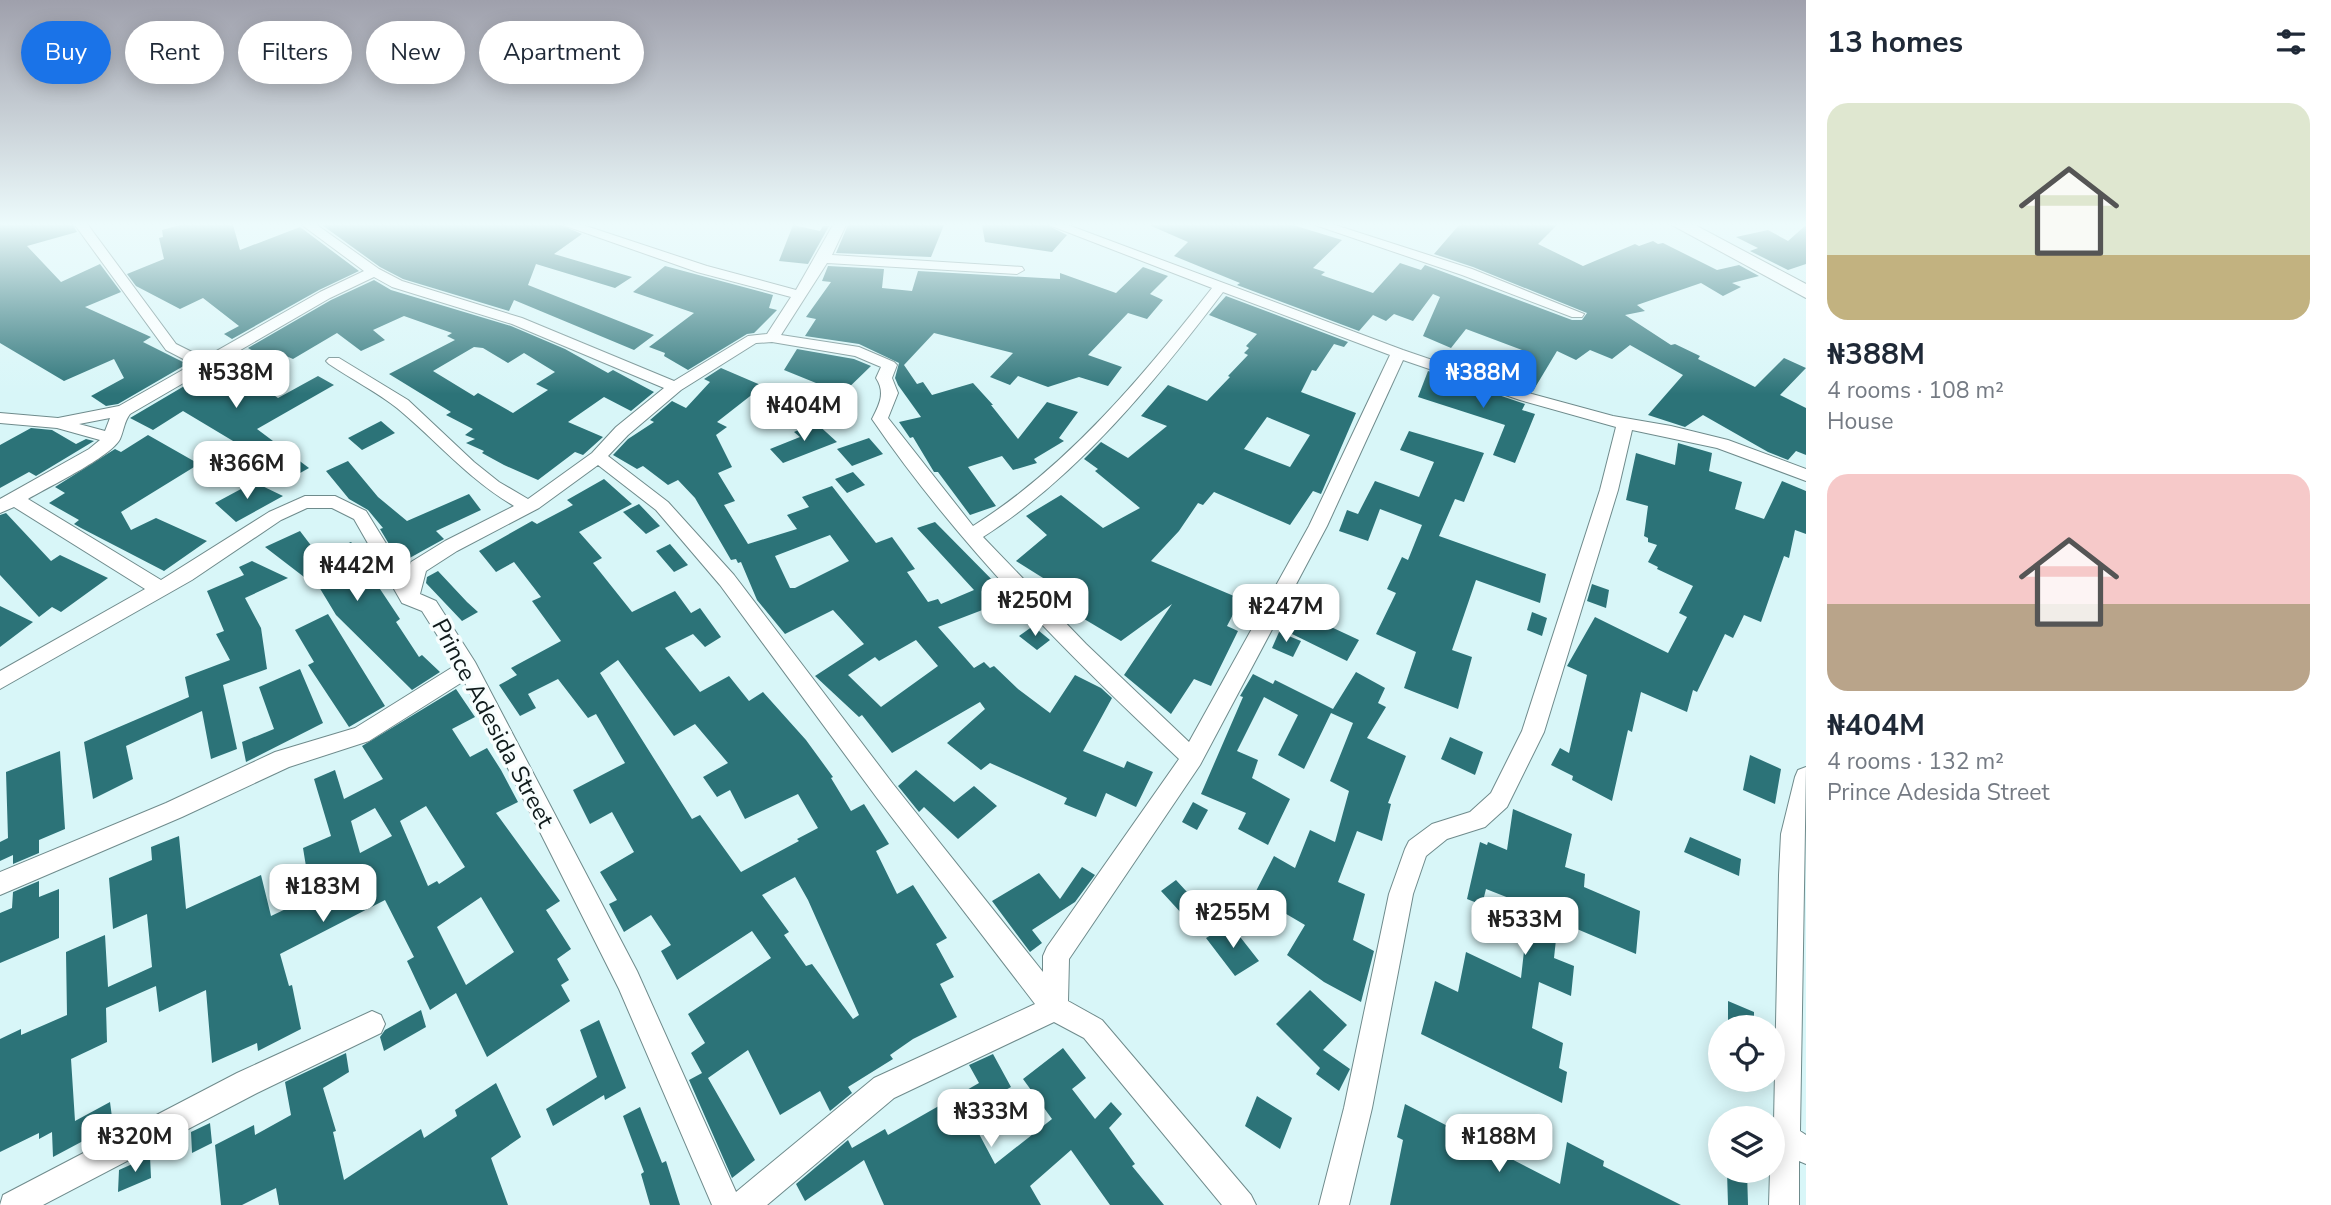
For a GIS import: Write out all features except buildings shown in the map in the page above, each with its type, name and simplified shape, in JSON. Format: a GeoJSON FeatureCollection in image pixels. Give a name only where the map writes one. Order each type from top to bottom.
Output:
{"type":"FeatureCollection","features":[{"type":"Feature","properties":{"kind":"street"},"geometry":{"type":"LineString","coordinates":[[123,281],[171,347],[202,363]]}},
{"type":"Feature","properties":{"kind":"street"},"geometry":{"type":"LineString","coordinates":[[57,423],[124,410],[202,363],[354,281]]}},
{"type":"Feature","properties":{"kind":"street"},"geometry":{"type":"LineString","coordinates":[[392,281],[450,303],[517,321],[675,387]]}},
{"type":"Feature","properties":{"kind":"street"},"geometry":{"type":"LineString","coordinates":[[748,281],[799,295]]}},
{"type":"Feature","properties":{"kind":"street"},"geometry":{"type":"LineString","coordinates":[[808,281],[772,338],[859,352],[889,365],[884,378],[889,384],[890,397],[880,419],[971,536],[1119,691],[1192,758]]}},
{"type":"Feature","properties":{"kind":"street"},"geometry":{"type":"LineString","coordinates":[[1202,281],[1526,397],[1625,423],[1722,444],[1806,475]]}},
{"type":"Feature","properties":{"kind":"street"},"geometry":{"type":"LineString","coordinates":[[1491,281],[1577,314]]}},
{"type":"Feature","properties":{"kind":"street"},"geometry":{"type":"LineString","coordinates":[[1786,281],[1806,292]]}},
{"type":"Feature","properties":{"kind":"street"},"geometry":{"type":"LineString","coordinates":[[971,536],[1009,513],[1087,442],[1177,344],[1219,288]]}},
{"type":"Feature","properties":{"kind":"street","name":"Prince Adesida Street"},"geometry":{"type":"LineString","coordinates":[[727,1205],[628,980],[468,668],[429,606],[409,598],[418,567],[451,546],[528,508],[598,457],[622,431],[675,387],[753,339],[772,338]]}},
{"type":"Feature","properties":{"kind":"street"},"geometry":{"type":"LineString","coordinates":[[1055,1008],[1056,956],[1192,758],[1318,526],[1398,353]]}},
{"type":"Feature","properties":{"kind":"street"},"geometry":{"type":"LineString","coordinates":[[334,361],[402,404],[468,466],[528,508]]}},
{"type":"Feature","properties":{"kind":"street"},"geometry":{"type":"LineString","coordinates":[[8,503],[95,453],[112,438],[114,423],[124,410]]}},
{"type":"Feature","properties":{"kind":"street"},"geometry":{"type":"LineString","coordinates":[[0,418],[57,423],[112,438]]}},
{"type":"Feature","properties":{"kind":"street"},"geometry":{"type":"LineString","coordinates":[[1334,1205],[1358,1108],[1405,882],[1417,849],[1440,831],[1477,820],[1499,800],[1533,732],[1609,490],[1625,423]]}},
{"type":"Feature","properties":{"kind":"street"},"geometry":{"type":"LineString","coordinates":[[598,457],[662,506],[727,580],[885,791],[1055,1008],[1093,1029],[1241,1205]]}},
{"type":"Feature","properties":{"kind":"street"},"geometry":{"type":"LineString","coordinates":[[0,681],[160,589],[275,516],[305,502],[335,502],[360,515],[409,598]]}},
{"type":"Feature","properties":{"kind":"street"},"geometry":{"type":"LineString","coordinates":[[8,503],[160,589]]}},
{"type":"Feature","properties":{"kind":"street"},"geometry":{"type":"LineString","coordinates":[[0,884],[174,810],[283,758],[360,735],[468,668]]}},
{"type":"Feature","properties":{"kind":"street"},"geometry":{"type":"LineString","coordinates":[[1784,1205],[1795,1144],[1800,836],[1806,777]]}},
{"type":"Feature","properties":{"kind":"street"},"geometry":{"type":"LineString","coordinates":[[744,1205],[884,1088],[1055,1008]]}},
{"type":"Feature","properties":{"kind":"street"},"geometry":{"type":"LineString","coordinates":[[13,1205],[247,1083],[372,1024]]}}]}
